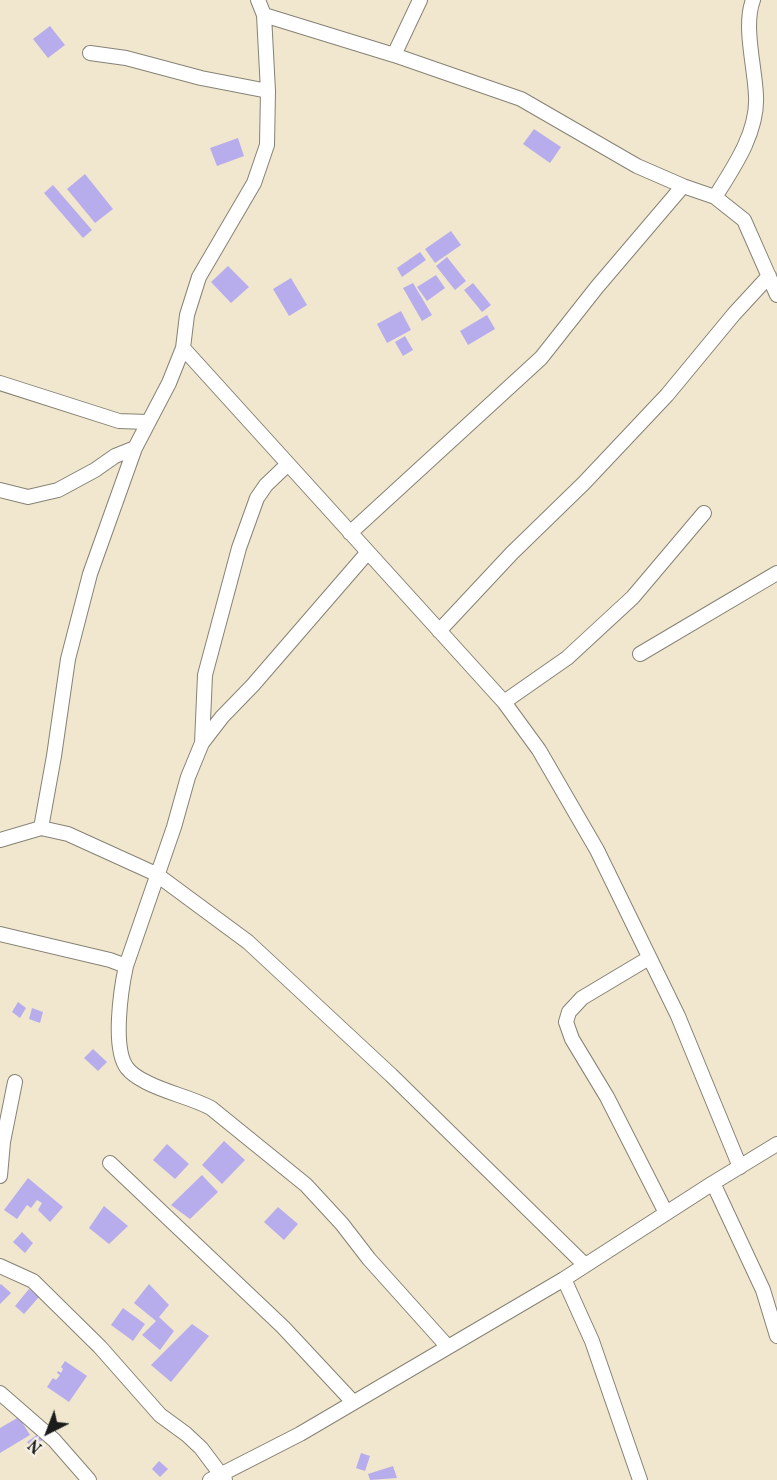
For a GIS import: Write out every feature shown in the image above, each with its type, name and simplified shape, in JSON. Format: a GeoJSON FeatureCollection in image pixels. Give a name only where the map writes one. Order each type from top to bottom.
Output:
{"type":"FeatureCollection","features":[{"type":"Feature","properties":{"kind":"street"},"geometry":{"type":"LineString","coordinates":[[41,828],[68,659],[90,574],[135,448],[169,383],[183,348],[187,315],[199,277],[254,183],[267,145],[268,92],[264,15],[258,0]]}},
{"type":"Feature","properties":{"kind":"street"},"geometry":{"type":"LineString","coordinates":[[394,55],[420,0]]}},
{"type":"Feature","properties":{"kind":"street"},"geometry":{"type":"LineString","coordinates":[[715,196],[737,162],[752,127],[757,98],[749,15],[753,0]]}},
{"type":"Feature","properties":{"kind":"street"},"geometry":{"type":"LineString","coordinates":[[264,15],[394,55],[521,99],[637,166],[683,186],[715,196],[744,220],[777,295]]}},
{"type":"Feature","properties":{"kind":"street"},"geometry":{"type":"LineString","coordinates":[[90,53],[126,58],[201,78],[268,92]]}},
{"type":"Feature","properties":{"kind":"street"},"geometry":{"type":"LineString","coordinates":[[350,533],[541,358],[597,287],[683,186]]}},
{"type":"Feature","properties":{"kind":"street"},"geometry":{"type":"LineString","coordinates":[[439,631],[512,553],[584,483],[652,411],[769,276]]}},
{"type":"Feature","properties":{"kind":"street"},"geometry":{"type":"LineString","coordinates":[[183,348],[504,702],[539,750],[597,850],[678,1016],[740,1167]]}},
{"type":"Feature","properties":{"kind":"street"},"geometry":{"type":"LineString","coordinates":[[0,383],[119,421],[147,422]]}},
{"type":"Feature","properties":{"kind":"street"},"geometry":{"type":"LineString","coordinates":[[0,490],[28,497],[58,490],[115,456],[135,448]]}},
{"type":"Feature","properties":{"kind":"street"},"geometry":{"type":"LineString","coordinates":[[202,743],[205,675],[239,548],[257,498],[266,485],[288,464]]}},
{"type":"Feature","properties":{"kind":"street"},"geometry":{"type":"LineString","coordinates":[[504,702],[567,658],[633,597],[704,513]]}},
{"type":"Feature","properties":{"kind":"street"},"geometry":{"type":"LineString","coordinates":[[368,552],[253,685],[222,717],[202,743],[188,777],[174,827],[126,966],[119,996],[120,1046],[127,1067],[144,1081],[211,1108],[306,1185],[448,1347]]}},
{"type":"Feature","properties":{"kind":"street"},"geometry":{"type":"LineString","coordinates":[[640,654],[777,573]]}},
{"type":"Feature","properties":{"kind":"street"},"geometry":{"type":"LineString","coordinates":[[0,840],[41,828],[68,834],[156,874],[248,942],[390,1075],[585,1265]]}},
{"type":"Feature","properties":{"kind":"street"},"geometry":{"type":"LineString","coordinates":[[0,934],[110,960],[126,966]]}},
{"type":"Feature","properties":{"kind":"street"},"geometry":{"type":"LineString","coordinates":[[649,958],[582,998],[569,1012],[566,1023],[572,1039],[607,1097],[666,1213]]}},
{"type":"Feature","properties":{"kind":"street"},"geometry":{"type":"LineString","coordinates":[[0,1176],[3,1142],[15,1082]]}},
{"type":"Feature","properties":{"kind":"street"},"geometry":{"type":"LineString","coordinates":[[0,1266],[33,1281],[100,1347],[160,1415],[201,1448],[218,1478],[274,1448],[564,1279],[777,1144]]}},
{"type":"Feature","properties":{"kind":"street"},"geometry":{"type":"LineString","coordinates":[[110,1163],[283,1327],[353,1402]]}},
{"type":"Feature","properties":{"kind":"street"},"geometry":{"type":"LineString","coordinates":[[713,1183],[763,1290],[777,1336]]}},
{"type":"Feature","properties":{"kind":"street"},"geometry":{"type":"LineString","coordinates":[[564,1279],[592,1341],[640,1480]]}},
{"type":"Feature","properties":{"kind":"street"},"geometry":{"type":"LineString","coordinates":[[0,1393],[54,1440],[89,1480]]}},
{"type":"Feature","properties":{"kind":"building"},"geometry":{"type":"Polygon","coordinates":[[[50,26],[65,45],[48,58],[33,39],[50,26]]]}},
{"type":"Feature","properties":{"kind":"building"},"geometry":{"type":"Polygon","coordinates":[[[534,129],[561,147],[550,163],[523,144],[534,129]]]}},
{"type":"Feature","properties":{"kind":"building"},"geometry":{"type":"Polygon","coordinates":[[[238,138],[244,156],[217,166],[210,148],[238,138]]]}},
{"type":"Feature","properties":{"kind":"building"},"geometry":{"type":"Polygon","coordinates":[[[85,174],[113,209],[95,223],[67,189],[85,174]]]}},
{"type":"Feature","properties":{"kind":"building"},"geometry":{"type":"Polygon","coordinates":[[[53,185],[92,230],[83,238],[44,193],[53,185]]]}},
{"type":"Feature","properties":{"kind":"building"},"geometry":{"type":"Polygon","coordinates":[[[451,231],[461,245],[435,263],[425,249],[451,231]]]}},
{"type":"Feature","properties":{"kind":"building"},"geometry":{"type":"Polygon","coordinates":[[[420,252],[426,260],[402,277],[397,268],[420,252]]]}},
{"type":"Feature","properties":{"kind":"building"},"geometry":{"type":"Polygon","coordinates":[[[447,257],[466,281],[455,290],[436,266],[447,257]]]}},
{"type":"Feature","properties":{"kind":"building"},"geometry":{"type":"Polygon","coordinates":[[[228,266],[249,287],[231,303],[211,282],[228,266]]]}},
{"type":"Feature","properties":{"kind":"building"},"geometry":{"type":"Polygon","coordinates":[[[436,275],[445,288],[427,301],[417,287],[436,275]]]}},
{"type":"Feature","properties":{"kind":"building"},"geometry":{"type":"Polygon","coordinates":[[[291,278],[307,305],[289,316],[273,289],[291,278]]]}},
{"type":"Feature","properties":{"kind":"building"},"geometry":{"type":"Polygon","coordinates":[[[413,283],[432,315],[422,321],[403,288],[413,283]]]}},
{"type":"Feature","properties":{"kind":"building"},"geometry":{"type":"Polygon","coordinates":[[[473,283],[491,305],[482,312],[464,290],[473,283]]]}},
{"type":"Feature","properties":{"kind":"building"},"geometry":{"type":"Polygon","coordinates":[[[401,311],[411,330],[387,343],[377,324],[401,311]]]}},
{"type":"Feature","properties":{"kind":"building"},"geometry":{"type":"Polygon","coordinates":[[[487,315],[495,329],[468,345],[460,331],[487,315]]]}},
{"type":"Feature","properties":{"kind":"building"},"geometry":{"type":"Polygon","coordinates":[[[405,336],[413,350],[403,356],[395,342],[405,336]]]}},
{"type":"Feature","properties":{"kind":"building"},"geometry":{"type":"Polygon","coordinates":[[[18,1002],[26,1008],[20,1018],[12,1012],[18,1002]]]}},
{"type":"Feature","properties":{"kind":"building"},"geometry":{"type":"Polygon","coordinates":[[[32,1008],[43,1012],[40,1023],[29,1019],[32,1008]]]}},
{"type":"Feature","properties":{"kind":"building"},"geometry":{"type":"Polygon","coordinates":[[[93,1049],[107,1062],[98,1071],[84,1058],[93,1049]]]}},
{"type":"Feature","properties":{"kind":"building"},"geometry":{"type":"Polygon","coordinates":[[[224,1141],[245,1160],[222,1184],[202,1165],[224,1141]]]}},
{"type":"Feature","properties":{"kind":"building"},"geometry":{"type":"Polygon","coordinates":[[[167,1144],[189,1164],[175,1179],[153,1160],[167,1144]]]}},
{"type":"Feature","properties":{"kind":"building"},"geometry":{"type":"Polygon","coordinates":[[[202,1175],[218,1192],[190,1219],[171,1205],[202,1175]]]}},
{"type":"Feature","properties":{"kind":"building"},"geometry":{"type":"Polygon","coordinates":[[[28,1178],[63,1207],[50,1222],[38,1210],[42,1203],[37,1200],[31,1208],[27,1205],[17,1219],[4,1210],[28,1178]]]}},
{"type":"Feature","properties":{"kind":"building"},"geometry":{"type":"Polygon","coordinates":[[[104,1206],[128,1226],[109,1244],[89,1228],[104,1206]]]}},
{"type":"Feature","properties":{"kind":"building"},"geometry":{"type":"Polygon","coordinates":[[[278,1207],[298,1224],[284,1240],[264,1222],[278,1207]]]}},
{"type":"Feature","properties":{"kind":"building"},"geometry":{"type":"Polygon","coordinates":[[[22,1232],[33,1243],[25,1253],[13,1242],[22,1232]]]}},
{"type":"Feature","properties":{"kind":"building"},"geometry":{"type":"Polygon","coordinates":[[[149,1284],[169,1305],[159,1317],[174,1331],[160,1350],[142,1335],[156,1321],[134,1303],[149,1284]]]}},
{"type":"Feature","properties":{"kind":"building"},"geometry":{"type":"Polygon","coordinates":[[[0,1285],[11,1293],[0,1304],[0,1285]]]}},
{"type":"Feature","properties":{"kind":"building"},"geometry":{"type":"Polygon","coordinates":[[[29,1289],[39,1297],[24,1314],[15,1306],[29,1289]]]}},
{"type":"Feature","properties":{"kind":"building"},"geometry":{"type":"Polygon","coordinates":[[[123,1308],[145,1324],[133,1341],[111,1325],[123,1308]]]}},
{"type":"Feature","properties":{"kind":"building"},"geometry":{"type":"Polygon","coordinates":[[[192,1324],[209,1336],[171,1382],[151,1365],[192,1324]]]}},
{"type":"Feature","properties":{"kind":"building"},"geometry":{"type":"Polygon","coordinates":[[[65,1361],[87,1376],[69,1402],[47,1387],[53,1378],[56,1380],[60,1375],[57,1373],[58,1371],[61,1373],[63,1369],[61,1367],[65,1361]]]}},
{"type":"Feature","properties":{"kind":"building"},"geometry":{"type":"Polygon","coordinates":[[[19,1417],[30,1435],[0,1453],[0,1428],[19,1417]]]}},
{"type":"Feature","properties":{"kind":"building"},"geometry":{"type":"Polygon","coordinates":[[[38,1434],[45,1438],[32,1448],[27,1442],[38,1434]]]}},
{"type":"Feature","properties":{"kind":"building"},"geometry":{"type":"Polygon","coordinates":[[[361,1453],[370,1456],[365,1471],[356,1468],[361,1453]]]}},
{"type":"Feature","properties":{"kind":"building"},"geometry":{"type":"Polygon","coordinates":[[[159,1461],[168,1469],[160,1477],[152,1469],[159,1461]]]}},
{"type":"Feature","properties":{"kind":"building"},"geometry":{"type":"Polygon","coordinates":[[[393,1466],[397,1478],[370,1480],[368,1474],[393,1466]]]}}]}
